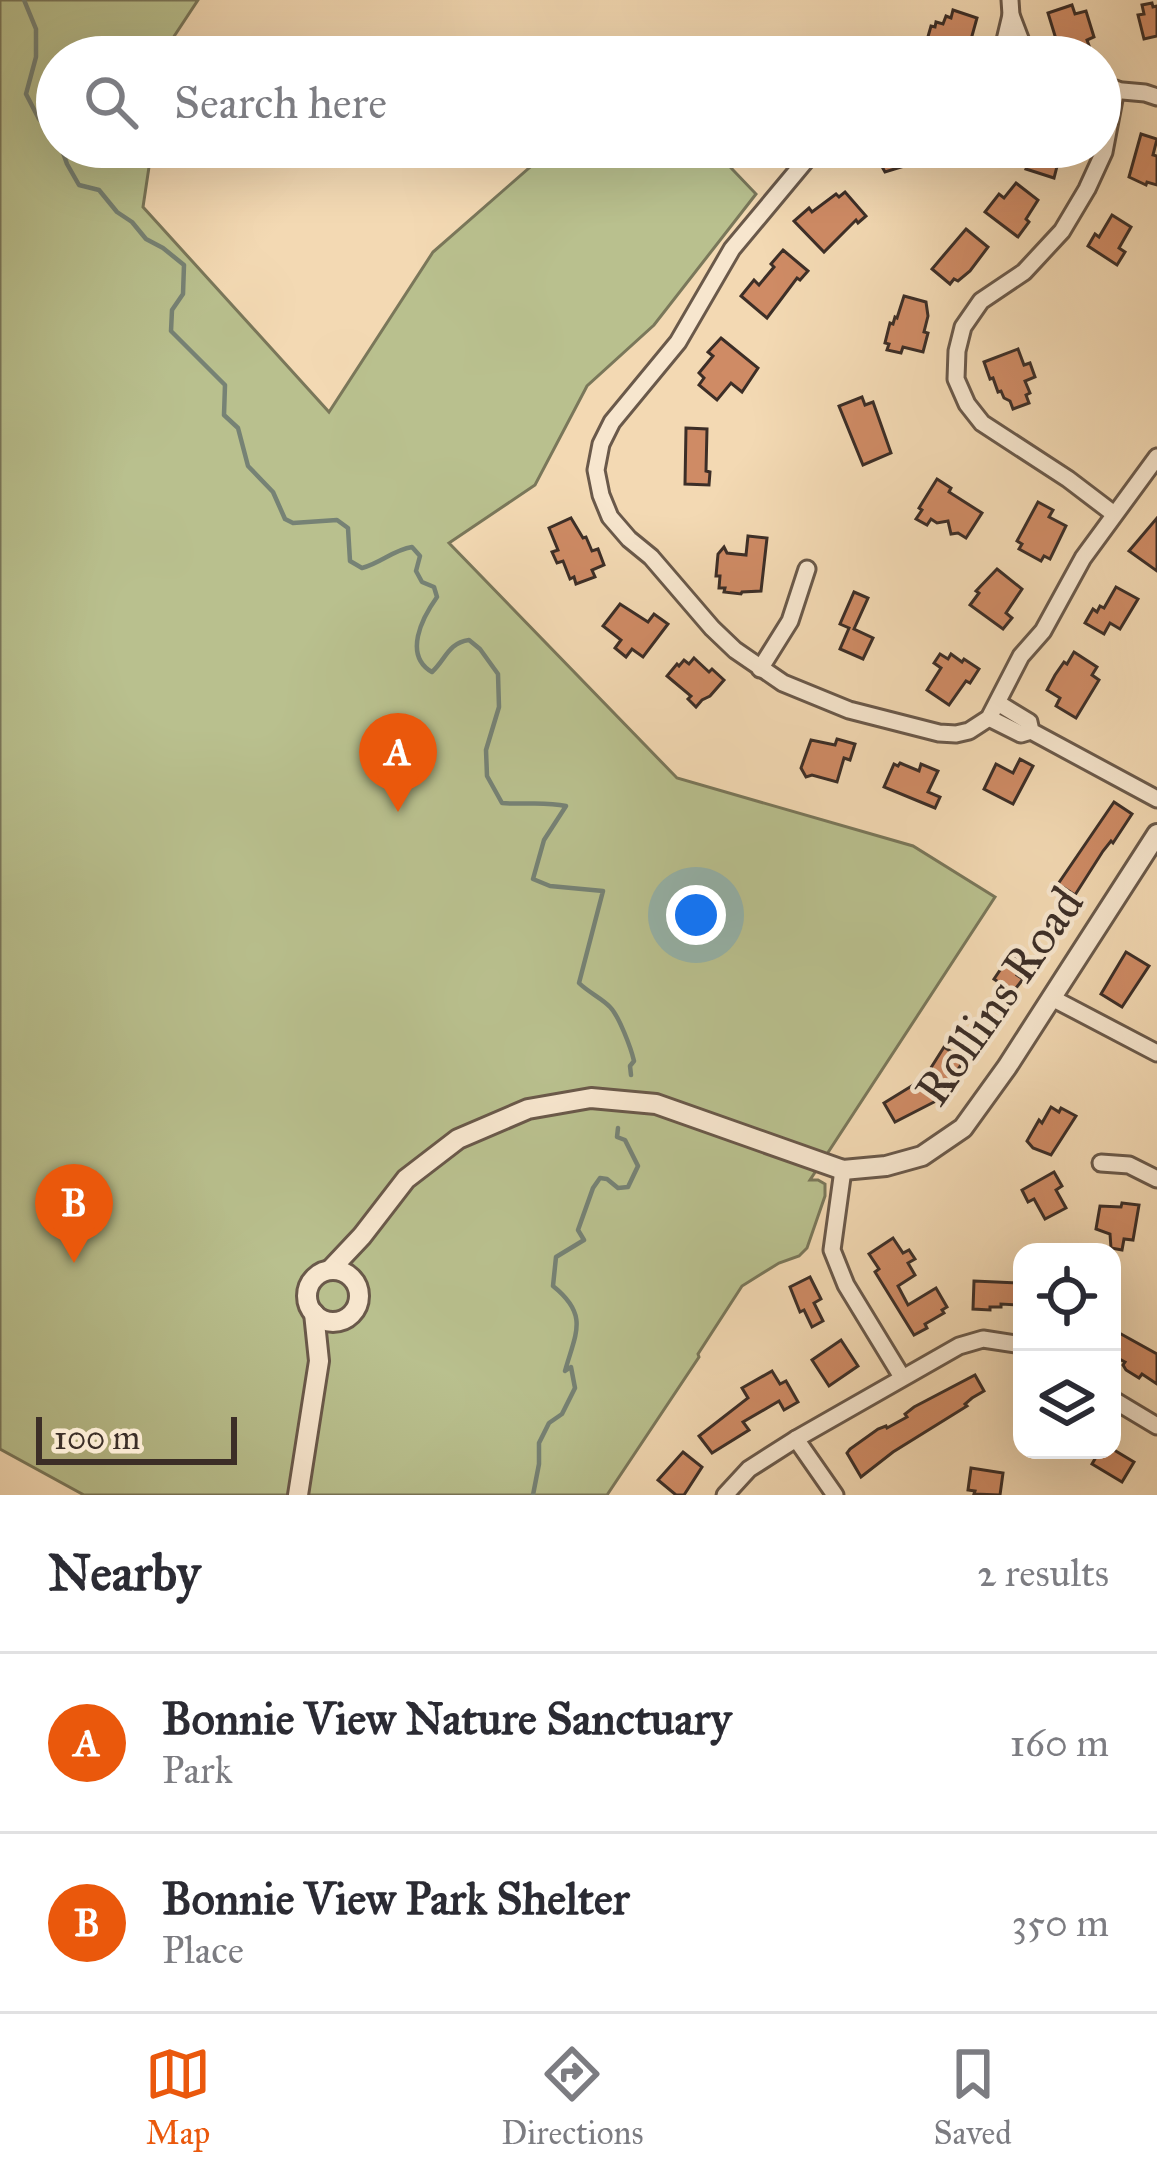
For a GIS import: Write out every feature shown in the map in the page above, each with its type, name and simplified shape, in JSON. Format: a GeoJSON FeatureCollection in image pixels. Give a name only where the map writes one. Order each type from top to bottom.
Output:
{"type":"FeatureCollection","features":[{"type":"Feature","properties":{"kind":"street"},"geometry":{"type":"LineString","coordinates":[[1121,91],[1157,97]]}},
{"type":"Feature","properties":{"kind":"street"},"geometry":{"type":"LineString","coordinates":[[800,168],[732,249],[678,342],[612,422],[596,470],[610,518],[712,628],[760,669],[849,710],[939,733],[969,731],[993,710],[1021,656],[1043,632],[1084,558],[1157,457]]}},
{"type":"Feature","properties":{"kind":"street"},"geometry":{"type":"LineString","coordinates":[[1097,168],[1062,231],[1024,272],[981,301],[963,327],[956,380],[982,424],[1114,514]]}},
{"type":"Feature","properties":{"kind":"street"},"geometry":{"type":"LineString","coordinates":[[760,669],[790,621],[807,569]]}},
{"type":"Feature","properties":{"kind":"street"},"geometry":{"type":"LineString","coordinates":[[993,710],[1029,722],[1031,731],[1157,799]]}},
{"type":"Feature","properties":{"kind":"street","name":"Rollins Road"},"geometry":{"type":"LineString","coordinates":[[298,1495],[320,1361],[309,1288],[316,1276],[330,1270],[362,1236],[406,1179],[458,1139],[528,1109],[590,1098],[656,1104],[843,1170],[922,1156],[963,1129],[1157,834]]}},
{"type":"Feature","properties":{"kind":"street"},"geometry":{"type":"LineString","coordinates":[[1052,998],[1157,1053]]}},
{"type":"Feature","properties":{"kind":"street"},"geometry":{"type":"LineString","coordinates":[[1101,1163],[1130,1165],[1157,1179]]}},
{"type":"Feature","properties":{"kind":"street"},"geometry":{"type":"LineString","coordinates":[[843,1170],[832,1250],[846,1285],[902,1377]]}},
{"type":"Feature","properties":{"kind":"street","name":"Rollins Road"},"geometry":{"type":"LineString","coordinates":[[320,1361],[356,1308],[362,1236]]}},
{"type":"Feature","properties":{"kind":"street"},"geometry":{"type":"LineString","coordinates":[[330,1270],[345,1273],[356,1285]]}},
{"type":"Feature","properties":{"kind":"street"},"geometry":{"type":"LineString","coordinates":[[314,1313],[328,1322],[345,1319]]}},
{"type":"Feature","properties":{"kind":"street"},"geometry":{"type":"LineString","coordinates":[[725,1495],[749,1469],[796,1439],[959,1346],[983,1340],[1013,1344]]}},
{"type":"Feature","properties":{"kind":"street"},"geometry":{"type":"LineString","coordinates":[[1121,1404],[1157,1426]]}},
{"type":"Feature","properties":{"kind":"street"},"geometry":{"type":"LineString","coordinates":[[796,1439],[836,1495]]}},
{"type":"Feature","properties":{"kind":"green space"},"geometry":{"type":"Polygon","coordinates":[[[0,0],[198,0],[174,36],[36,36],[36,168],[149,168],[143,207],[329,412],[433,252],[529,168],[731,168],[756,194],[654,325],[587,386],[535,485],[449,543],[677,778],[913,846],[995,897],[810,1180],[825,1184],[825,1196],[807,1248],[742,1286],[607,1495],[84,1495],[0,1449],[0,0]]]}},
{"type":"Feature","properties":{"kind":"building"},"geometry":{"type":"Polygon","coordinates":[[[1072,5],[1075,14],[1086,11],[1094,36],[1055,36],[1048,13],[1072,5]]]}},
{"type":"Feature","properties":{"kind":"building"},"geometry":{"type":"Polygon","coordinates":[[[1142,5],[1157,6],[1157,36],[1144,39],[1138,15],[1144,14],[1142,5]]]}},
{"type":"Feature","properties":{"kind":"building"},"geometry":{"type":"Polygon","coordinates":[[[953,10],[977,18],[972,36],[928,36],[936,22],[943,24],[946,16],[951,18],[953,10]]]}},
{"type":"Feature","properties":{"kind":"building"},"geometry":{"type":"Polygon","coordinates":[[[1141,134],[1157,139],[1153,155],[1157,156],[1157,185],[1129,177],[1141,134]]]}},
{"type":"Feature","properties":{"kind":"building"},"geometry":{"type":"Polygon","coordinates":[[[1026,168],[1057,168],[1054,178],[1026,168]]]}},
{"type":"Feature","properties":{"kind":"building"},"geometry":{"type":"Polygon","coordinates":[[[1016,183],[1038,200],[1018,237],[985,212],[1016,183]]]}},
{"type":"Feature","properties":{"kind":"building"},"geometry":{"type":"Polygon","coordinates":[[[845,192],[866,216],[824,252],[794,221],[809,208],[812,212],[845,192]]]}},
{"type":"Feature","properties":{"kind":"building"},"geometry":{"type":"Polygon","coordinates":[[[1112,215],[1131,227],[1119,248],[1125,252],[1117,265],[1088,246],[1112,215]]]}},
{"type":"Feature","properties":{"kind":"building"},"geometry":{"type":"Polygon","coordinates":[[[966,229],[988,247],[970,271],[950,284],[932,269],[966,229]]]}},
{"type":"Feature","properties":{"kind":"building"},"geometry":{"type":"Polygon","coordinates":[[[783,250],[808,271],[797,278],[767,318],[741,296],[754,280],[759,285],[783,250]]]}},
{"type":"Feature","properties":{"kind":"building"},"geometry":{"type":"Polygon","coordinates":[[[904,296],[926,302],[924,332],[928,333],[923,352],[903,347],[901,353],[887,350],[890,323],[897,318],[904,296]]]}},
{"type":"Feature","properties":{"kind":"building"},"geometry":{"type":"Polygon","coordinates":[[[721,338],[758,368],[742,392],[731,383],[717,400],[699,385],[704,378],[699,373],[721,338]]]}},
{"type":"Feature","properties":{"kind":"building"},"geometry":{"type":"Polygon","coordinates":[[[1018,349],[1035,377],[1025,381],[1029,403],[1013,409],[998,392],[984,362],[1018,349]]]}},
{"type":"Feature","properties":{"kind":"building"},"geometry":{"type":"Polygon","coordinates":[[[862,397],[865,405],[873,402],[891,453],[863,465],[839,406],[862,397]]]}},
{"type":"Feature","properties":{"kind":"building"},"geometry":{"type":"Polygon","coordinates":[[[686,428],[707,429],[709,485],[685,484],[686,428]]]}},
{"type":"Feature","properties":{"kind":"building"},"geometry":{"type":"Polygon","coordinates":[[[937,479],[982,513],[966,538],[951,534],[948,521],[931,519],[927,525],[916,519],[937,479]]]}},
{"type":"Feature","properties":{"kind":"building"},"geometry":{"type":"Polygon","coordinates":[[[1038,502],[1053,510],[1049,517],[1066,526],[1050,559],[1044,556],[1041,561],[1019,549],[1022,544],[1017,541],[1038,502]]]}},
{"type":"Feature","properties":{"kind":"building"},"geometry":{"type":"Polygon","coordinates":[[[571,518],[592,551],[598,549],[604,565],[592,570],[595,577],[576,584],[563,561],[557,563],[552,552],[558,550],[549,528],[571,518]]]}},
{"type":"Feature","properties":{"kind":"building"},"geometry":{"type":"Polygon","coordinates":[[[1157,518],[1157,571],[1129,551],[1157,518]]]}},
{"type":"Feature","properties":{"kind":"building"},"geometry":{"type":"Polygon","coordinates":[[[748,536],[767,538],[761,591],[724,592],[716,576],[718,554],[724,547],[727,553],[746,555],[748,536]]]}},
{"type":"Feature","properties":{"kind":"building"},"geometry":{"type":"Polygon","coordinates":[[[997,569],[1022,589],[1006,613],[1012,618],[1003,629],[970,605],[976,591],[997,569]]]}},
{"type":"Feature","properties":{"kind":"building"},"geometry":{"type":"Polygon","coordinates":[[[1116,587],[1138,599],[1120,629],[1110,623],[1104,634],[1085,623],[1093,609],[1104,608],[1116,587]]]}},
{"type":"Feature","properties":{"kind":"building"},"geometry":{"type":"Polygon","coordinates":[[[854,592],[868,598],[854,629],[873,638],[863,659],[840,649],[849,628],[840,624],[854,592]]]}},
{"type":"Feature","properties":{"kind":"building"},"geometry":{"type":"Polygon","coordinates":[[[620,604],[648,622],[654,614],[668,624],[643,657],[632,649],[626,657],[615,648],[621,640],[603,626],[620,604]]]}},
{"type":"Feature","properties":{"kind":"building"},"geometry":{"type":"Polygon","coordinates":[[[1074,652],[1097,667],[1092,675],[1099,680],[1076,718],[1056,706],[1060,698],[1047,690],[1074,652]]]}},
{"type":"Feature","properties":{"kind":"building"},"geometry":{"type":"Polygon","coordinates":[[[940,654],[964,659],[979,669],[949,705],[927,690],[941,668],[934,663],[940,654]]]}},
{"type":"Feature","properties":{"kind":"building"},"geometry":{"type":"Polygon","coordinates":[[[694,658],[724,680],[696,707],[688,699],[691,696],[667,676],[677,664],[684,660],[689,664],[694,658]]]}},
{"type":"Feature","properties":{"kind":"building"},"geometry":{"type":"Polygon","coordinates":[[[837,739],[855,744],[850,760],[844,758],[837,782],[806,777],[801,768],[811,740],[835,745],[837,739]]]}},
{"type":"Feature","properties":{"kind":"building"},"geometry":{"type":"Polygon","coordinates":[[[1020,759],[1033,766],[1013,804],[984,789],[996,764],[1013,773],[1020,759]]]}},
{"type":"Feature","properties":{"kind":"building"},"geometry":{"type":"Polygon","coordinates":[[[894,764],[919,771],[921,764],[938,771],[928,792],[940,797],[935,808],[884,787],[894,764]]]}},
{"type":"Feature","properties":{"kind":"building"},"geometry":{"type":"Polygon","coordinates":[[[1114,802],[1132,814],[1075,895],[1058,884],[1114,802]]]}},
{"type":"Feature","properties":{"kind":"building"},"geometry":{"type":"Polygon","coordinates":[[[1126,952],[1149,966],[1122,1007],[1101,994],[1126,952]]]}},
{"type":"Feature","properties":{"kind":"building"},"geometry":{"type":"Polygon","coordinates":[[[1011,954],[1025,963],[1017,975],[1023,979],[1013,992],[994,979],[1011,954]]]}},
{"type":"Feature","properties":{"kind":"building"},"geometry":{"type":"Polygon","coordinates":[[[944,1047],[964,1060],[947,1087],[927,1074],[944,1047]]]}},
{"type":"Feature","properties":{"kind":"building"},"geometry":{"type":"Polygon","coordinates":[[[923,1079],[936,1101],[895,1122],[884,1103],[923,1079]]]}},
{"type":"Feature","properties":{"kind":"building"},"geometry":{"type":"Polygon","coordinates":[[[1051,1107],[1076,1116],[1051,1155],[1027,1141],[1051,1107]]]}},
{"type":"Feature","properties":{"kind":"building"},"geometry":{"type":"Polygon","coordinates":[[[1054,1172],[1062,1186],[1056,1190],[1066,1208],[1045,1219],[1034,1199],[1028,1202],[1022,1190],[1054,1172]]]}},
{"type":"Feature","properties":{"kind":"building"},"geometry":{"type":"Polygon","coordinates":[[[1122,1203],[1139,1205],[1133,1240],[1124,1239],[1122,1250],[1121,1243],[1111,1243],[1110,1234],[1096,1229],[1100,1206],[1121,1207],[1122,1203]]]}},
{"type":"Feature","properties":{"kind":"building"},"geometry":{"type":"Polygon","coordinates":[[[893,1238],[903,1253],[909,1250],[915,1259],[908,1263],[915,1275],[898,1286],[908,1305],[936,1288],[947,1307],[914,1335],[869,1254],[893,1238]]]}},
{"type":"Feature","properties":{"kind":"building"},"geometry":{"type":"Polygon","coordinates":[[[810,1277],[821,1299],[814,1303],[823,1321],[812,1327],[790,1287],[810,1277]]]}},
{"type":"Feature","properties":{"kind":"building"},"geometry":{"type":"Polygon","coordinates":[[[974,1281],[1013,1283],[1013,1305],[973,1309],[974,1281]]]}},
{"type":"Feature","properties":{"kind":"building"},"geometry":{"type":"Polygon","coordinates":[[[1121,1334],[1157,1354],[1157,1384],[1126,1370],[1121,1360],[1121,1334]]]}},
{"type":"Feature","properties":{"kind":"building"},"geometry":{"type":"Polygon","coordinates":[[[841,1340],[858,1366],[829,1386],[812,1360],[841,1340]]]}},
{"type":"Feature","properties":{"kind":"building"},"geometry":{"type":"Polygon","coordinates":[[[772,1371],[780,1384],[786,1381],[798,1402],[784,1410],[779,1401],[743,1422],[749,1430],[712,1453],[699,1436],[748,1398],[742,1388],[772,1371]]]}},
{"type":"Feature","properties":{"kind":"building"},"geometry":{"type":"Polygon","coordinates":[[[975,1375],[984,1391],[861,1477],[847,1453],[850,1449],[975,1375]]]}},
{"type":"Feature","properties":{"kind":"building"},"geometry":{"type":"Polygon","coordinates":[[[683,1452],[702,1467],[684,1495],[676,1495],[658,1480],[683,1452]]]}},
{"type":"Feature","properties":{"kind":"building"},"geometry":{"type":"Polygon","coordinates":[[[1121,1454],[1134,1462],[1122,1482],[1092,1464],[1095,1459],[1121,1459],[1121,1454]]]}},
{"type":"Feature","properties":{"kind":"building"},"geometry":{"type":"Polygon","coordinates":[[[971,1468],[1003,1473],[1000,1495],[968,1490],[971,1468]]]}},
{"type":"Feature","properties":{"kind":"waterway"},"geometry":{"type":"LineString","coordinates":[[24,0],[36,36]]}},
{"type":"Feature","properties":{"kind":"waterway"},"geometry":{"type":"LineString","coordinates":[[36,36],[36,57]]}},
{"type":"Feature","properties":{"kind":"waterway"},"geometry":{"type":"LineString","coordinates":[[36,57],[26,94],[36,113]]}},
{"type":"Feature","properties":{"kind":"waterway"},"geometry":{"type":"LineString","coordinates":[[69,168],[79,185],[99,190],[146,239],[184,265],[183,294],[172,310],[171,331],[225,385],[224,415],[238,428],[248,466],[273,492],[285,519],[293,523],[337,520],[348,528],[350,561],[362,568],[412,547],[420,556],[416,571],[422,582],[434,587],[437,597],[418,636],[423,665],[432,672],[452,648],[469,640],[498,674],[499,707],[486,750],[487,776],[502,803],[566,806],[544,840],[533,879],[550,886],[603,891],[579,983],[617,1017],[634,1061],[631,1075]]}},
{"type":"Feature","properties":{"kind":"waterway"},"geometry":{"type":"LineString","coordinates":[[533,1495],[539,1443],[575,1388],[571,1367],[565,1371],[576,1335],[576,1315],[553,1286],[556,1257],[584,1240],[578,1230],[600,1178],[618,1188],[628,1187],[638,1166],[625,1140],[617,1137],[618,1128]]}},
{"type":"Feature","properties":{"kind":"place","name":"Bonnie View Nature Sanctuary"},"geometry":{"type":"Point","coordinates":[398,812]}},
{"type":"Feature","properties":{"kind":"place","name":"Bonnie View Park Shelter"},"geometry":{"type":"Point","coordinates":[74,1263]}}]}
